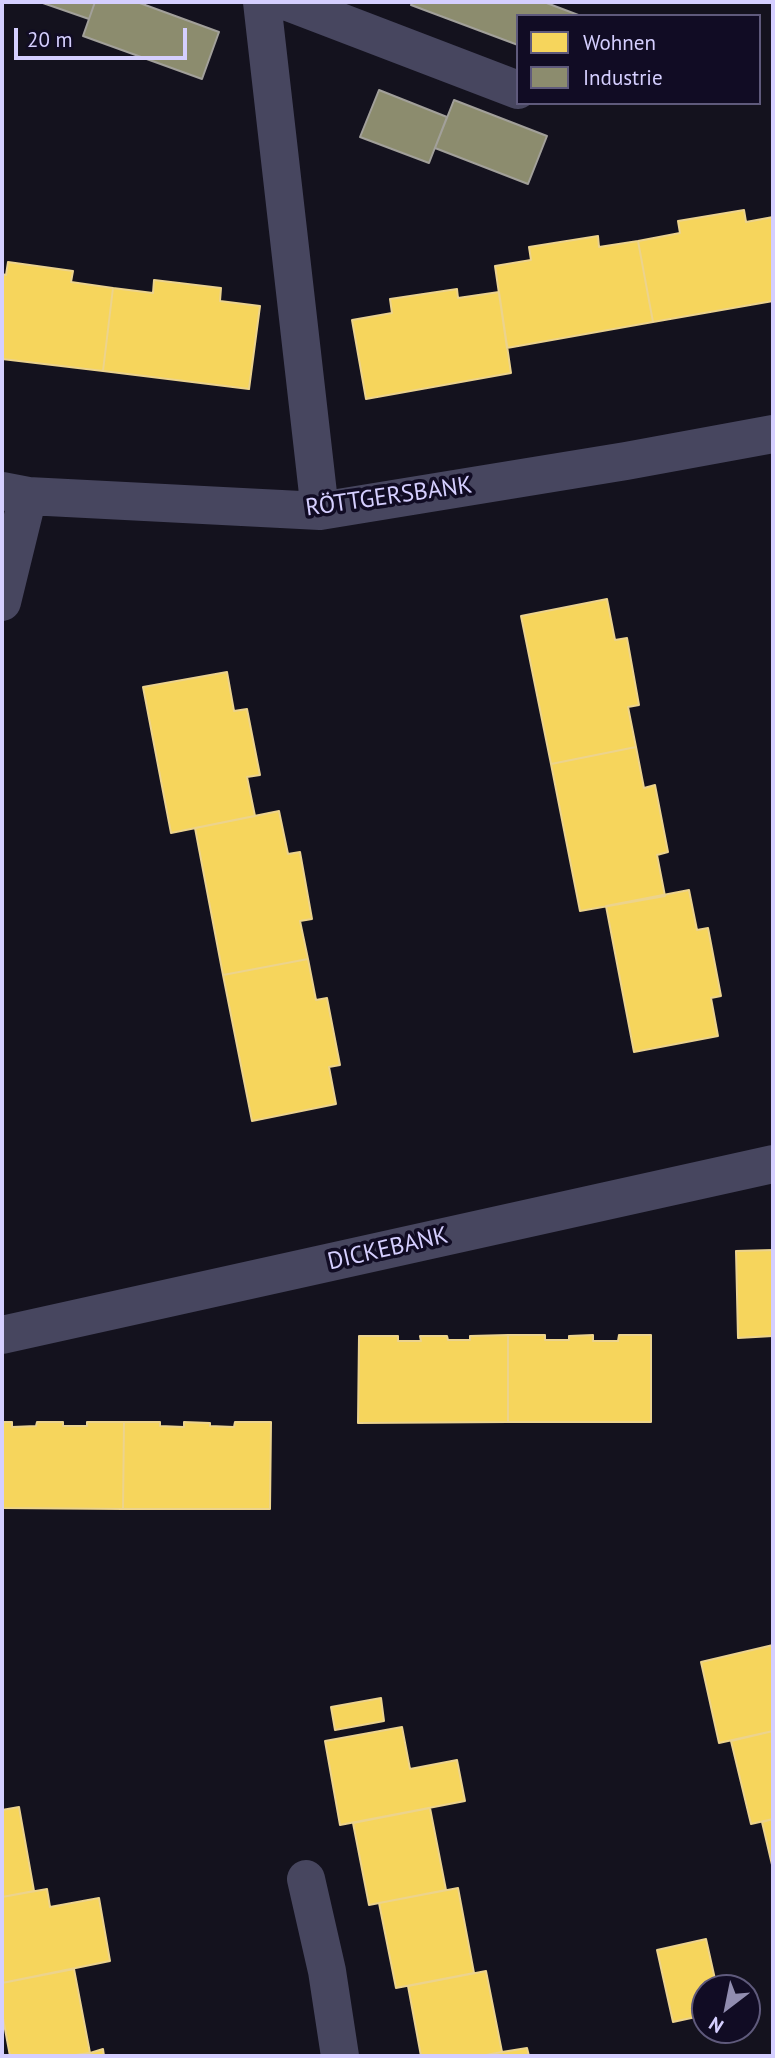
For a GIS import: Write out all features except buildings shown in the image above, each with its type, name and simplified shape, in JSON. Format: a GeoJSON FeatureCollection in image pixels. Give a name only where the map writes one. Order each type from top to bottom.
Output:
{"type":"FeatureCollection","features":[{"type":"Feature","properties":{"kind":"street"},"geometry":{"type":"LineString","coordinates":[[262,2],[320,510]]}},
{"type":"Feature","properties":{"kind":"street"},"geometry":{"type":"LineString","coordinates":[[288,2],[516,89]]}},
{"type":"Feature","properties":{"kind":"street","name":"RÖTTGERSBANK"},"geometry":{"type":"LineString","coordinates":[[15,494],[320,510],[626,461],[773,434]]}},
{"type":"Feature","properties":{"kind":"street"},"geometry":{"type":"LineString","coordinates":[[2,602],[15,494]]}},
{"type":"Feature","properties":{"kind":"street","name":"DICKEBANK"},"geometry":{"type":"LineString","coordinates":[[2,1335],[773,1164]]}},
{"type":"Feature","properties":{"kind":"street"},"geometry":{"type":"LineString","coordinates":[[306,1879],[327,1971],[340,2056]]}}]}
